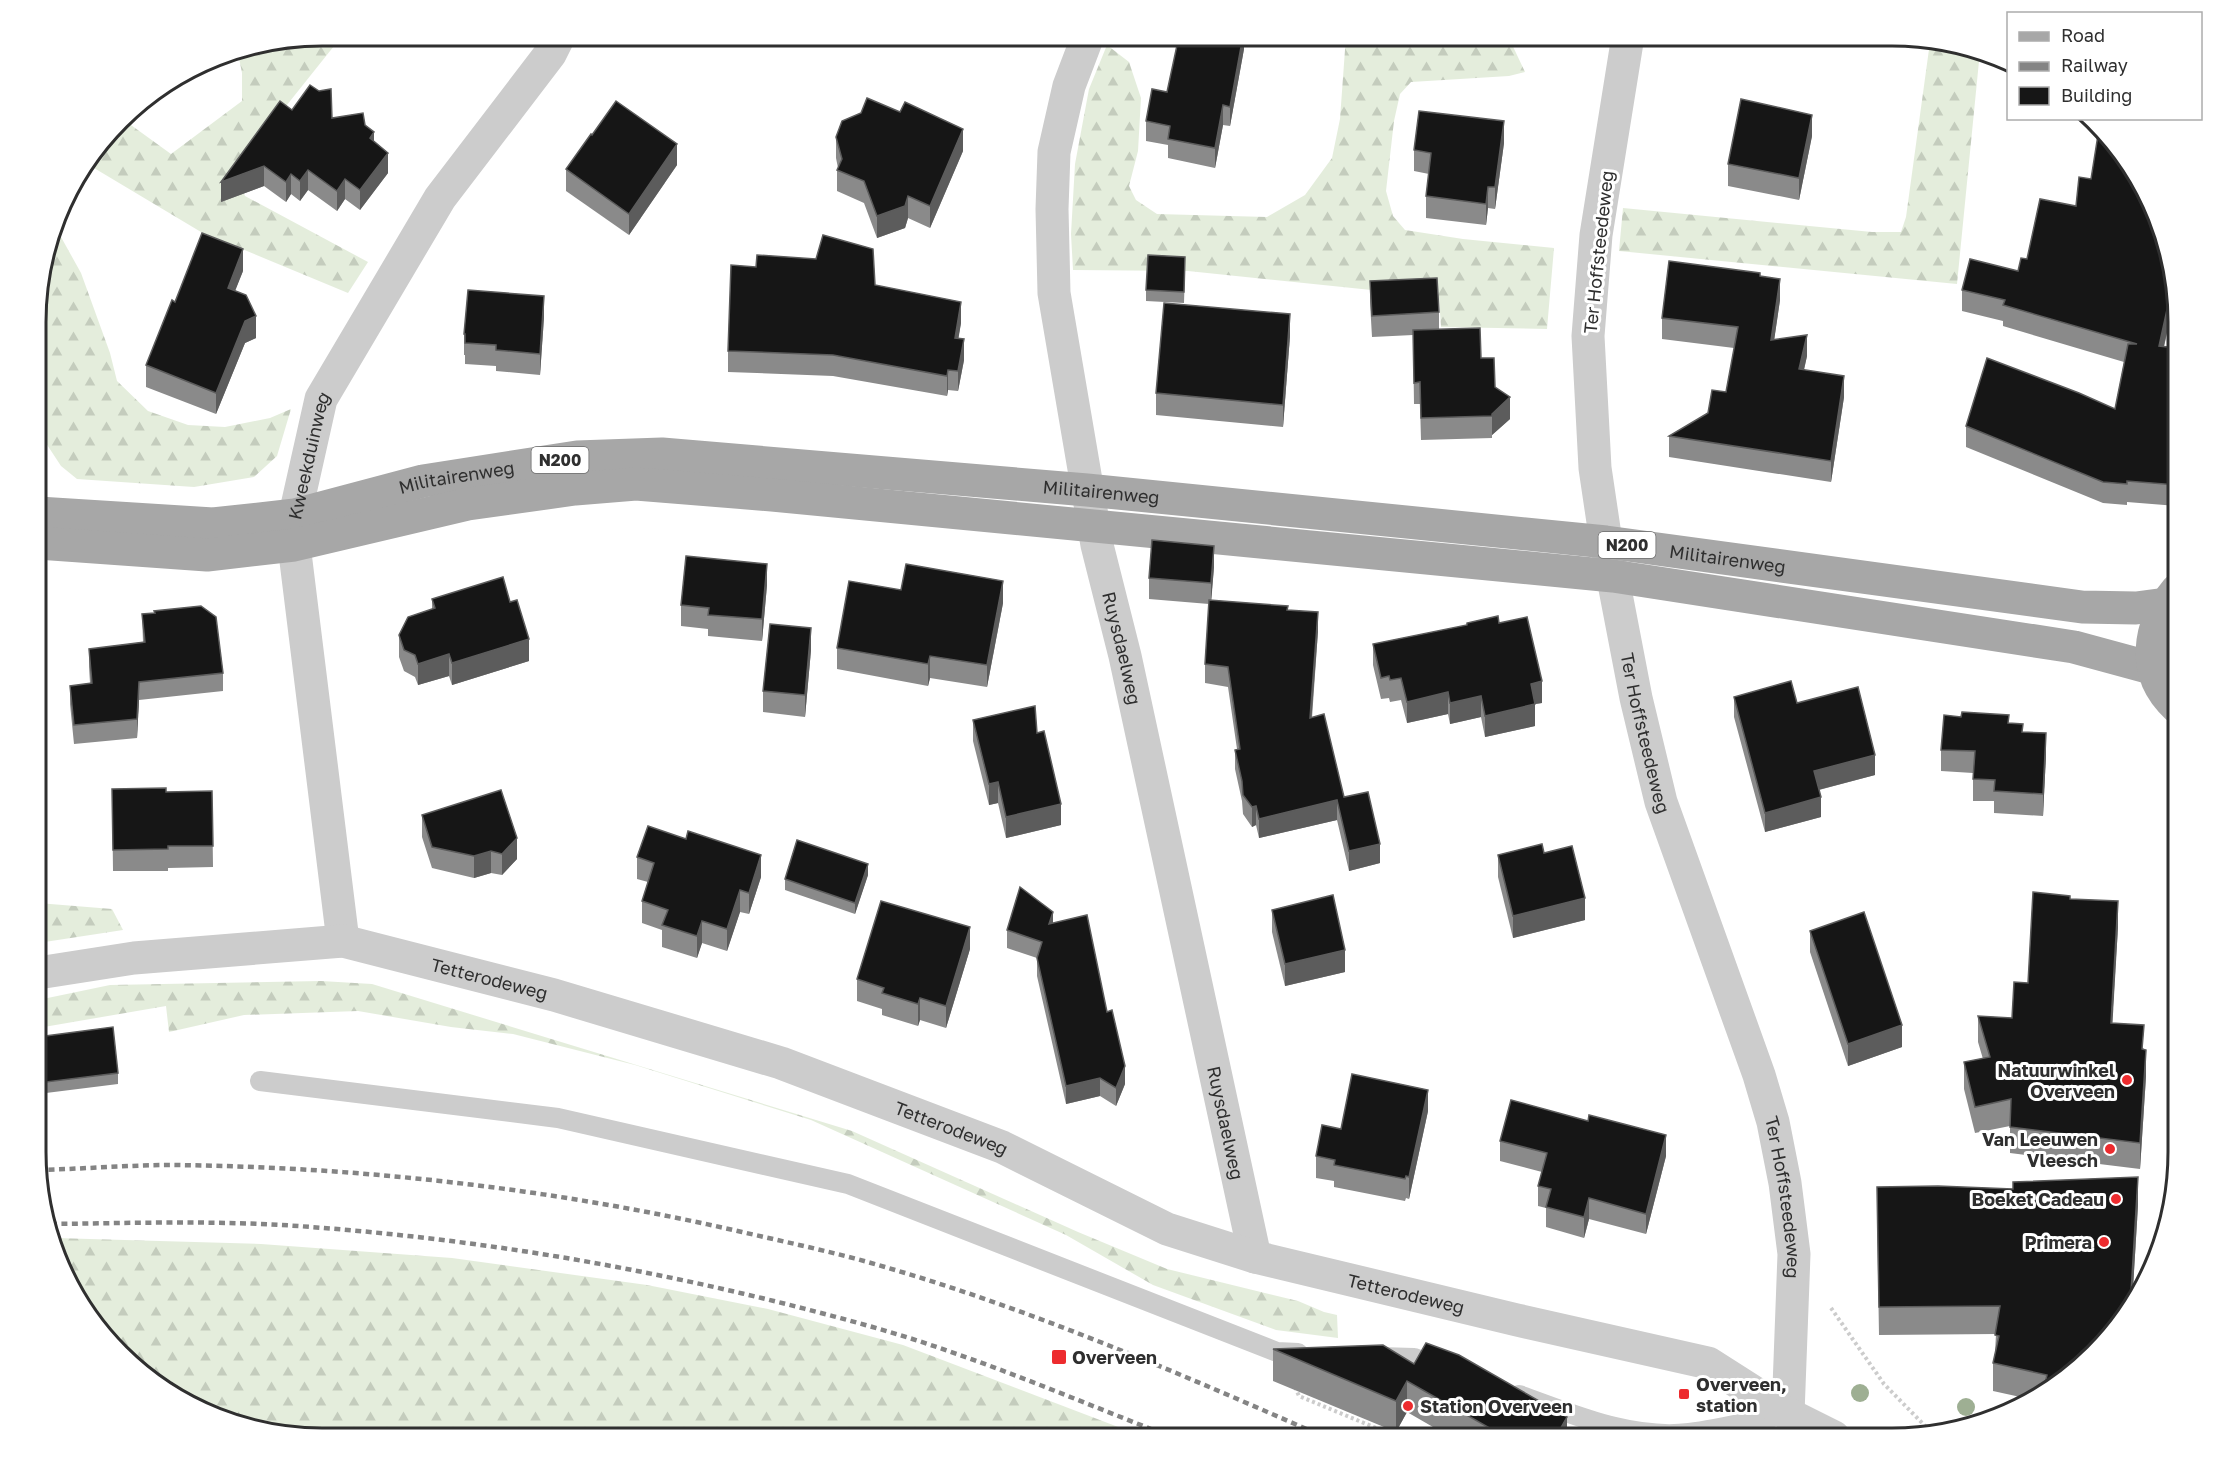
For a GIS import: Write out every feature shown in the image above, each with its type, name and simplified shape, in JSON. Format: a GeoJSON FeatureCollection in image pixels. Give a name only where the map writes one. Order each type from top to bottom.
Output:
{"type":"FeatureCollection","features":[{"type":"Feature","properties":{"kind":"main road","name":"Militairenweg"},"geometry":{"type":"LineString","coordinates":[[46,544],[207,555],[295,530],[423,481],[577,457],[652,455],[1087,490],[1606,542],[2082,607],[2136,608],[2168,598]]}},
{"type":"Feature","properties":{"kind":"main road","name":"Militairenweg"},"geometry":{"type":"LineString","coordinates":[[46,514],[295,530],[575,489],[636,484],[1613,576],[2074,647],[2155,669]]}},
{"type":"Feature","properties":{"kind":"main road","name":"N200"},"geometry":{"type":"LineString","coordinates":[[2168,602],[2158,617],[2153,635],[2152,652],[2155,669],[2168,696]]}},
{"type":"Feature","properties":{"kind":"street","name":"Kweekduinweg"},"geometry":{"type":"LineString","coordinates":[[343,941],[295,530],[321,399],[440,198],[554,46]]}},
{"type":"Feature","properties":{"kind":"street","name":"Ruysdaelweg"},"geometry":{"type":"LineString","coordinates":[[1084,46],[1069,86],[1054,152],[1052,209],[1054,293],[1096,544],[1125,656],[1255,1257]]}},
{"type":"Feature","properties":{"kind":"street","name":"Ter Hoffsteedeweg"},"geometry":{"type":"LineString","coordinates":[[1626,46],[1596,235],[1588,336],[1595,468],[1606,542],[1636,698],[1661,802],[1759,1075],[1773,1122],[1785,1183],[1794,1254],[1788,1414]]}},
{"type":"Feature","properties":{"kind":"street","name":"Tetterodeweg"},"geometry":{"type":"LineString","coordinates":[[46,972],[134,958],[343,941],[554,995],[781,1063],[1002,1147],[1167,1229],[1255,1257],[1708,1363],[1788,1414],[1816,1428]]}},
{"type":"Feature","properties":{"kind":"lane"},"geometry":{"type":"LineString","coordinates":[[260,1081],[558,1118],[848,1184],[1276,1352],[1311,1354]]}},
{"type":"Feature","properties":{"kind":"lane"},"geometry":{"type":"LineString","coordinates":[[1357,1356],[1414,1358],[1459,1374]]}},
{"type":"Feature","properties":{"kind":"lane"},"geometry":{"type":"LineString","coordinates":[[1503,1389],[1593,1421],[1622,1428]]}},
{"type":"Feature","properties":{"kind":"lane"},"geometry":{"type":"LineString","coordinates":[[1714,1428],[1788,1414]]}},
{"type":"Feature","properties":{"kind":"path"},"geometry":{"type":"LineString","coordinates":[[1794,1254],[1884,1384],[1924,1425]]}},
{"type":"Feature","properties":{"kind":"path"},"geometry":{"type":"LineString","coordinates":[[1276,1352],[1299,1396],[1376,1428]]}},
{"type":"Feature","properties":{"kind":"green space"},"geometry":{"type":"Polygon","coordinates":[[[334,46],[235,170],[245,196],[368,262],[348,293],[201,232],[94,168],[130,124],[171,154],[242,101],[242,73],[239,59],[251,56],[287,49],[334,46]]]}},
{"type":"Feature","properties":{"kind":"green space"},"geometry":{"type":"Polygon","coordinates":[[[1107,46],[1129,62],[1141,98],[1138,151],[1129,186],[1136,200],[1157,214],[1267,217],[1305,195],[1332,158],[1340,119],[1345,46],[1513,46],[1525,72],[1509,76],[1411,82],[1400,94],[1394,121],[1386,191],[1393,216],[1405,230],[1463,239],[1554,248],[1547,329],[1441,327],[1439,297],[1188,271],[1073,270],[1071,234],[1075,164],[1089,89],[1107,46]]]}},
{"type":"Feature","properties":{"kind":"green space"},"geometry":{"type":"Polygon","coordinates":[[[1929,49],[1979,61],[1957,284],[1619,251],[1623,208],[1872,232],[1901,232],[1906,217],[1929,49]]]}},
{"type":"Feature","properties":{"kind":"green space"},"geometry":{"type":"Polygon","coordinates":[[[60,236],[81,273],[110,353],[117,381],[148,411],[188,425],[225,427],[270,418],[291,409],[277,456],[254,477],[194,487],[77,479],[61,466],[46,443],[47,305],[52,269],[60,236]]]}},
{"type":"Feature","properties":{"kind":"green space"},"geometry":{"type":"Polygon","coordinates":[[[46,904],[112,909],[123,930],[46,942],[46,904]]]}},
{"type":"Feature","properties":{"kind":"green space"},"geometry":{"type":"Polygon","coordinates":[[[321,981],[372,984],[852,1131],[1078,1232],[1167,1269],[1298,1301],[1337,1315],[1338,1338],[1276,1330],[1153,1285],[1066,1235],[811,1120],[635,1065],[513,1034],[451,1027],[358,1011],[244,1015],[169,1032],[166,1006],[46,1027],[46,998],[110,985],[321,981]]]}},
{"type":"Feature","properties":{"kind":"green space"},"geometry":{"type":"Polygon","coordinates":[[[60,1238],[261,1244],[452,1258],[647,1285],[768,1309],[903,1345],[1121,1428],[323,1428],[269,1422],[234,1413],[201,1399],[169,1381],[127,1347],[93,1305],[75,1273],[60,1238]]]}},
{"type":"Feature","properties":{"kind":"building"},"geometry":{"type":"Polygon","coordinates":[[[1177,46],[1241,46],[1230,107],[1223,105],[1215,148],[1168,139],[1170,126],[1146,121],[1152,89],[1167,92],[1177,46]]]}},
{"type":"Feature","properties":{"kind":"building"},"geometry":{"type":"Polygon","coordinates":[[[310,85],[319,91],[331,89],[332,118],[363,113],[365,125],[374,132],[370,138],[388,153],[360,190],[345,179],[337,191],[308,170],[300,181],[291,174],[286,182],[264,166],[221,182],[280,101],[292,110],[310,85]]]}},
{"type":"Feature","properties":{"kind":"building"},"geometry":{"type":"Polygon","coordinates":[[[867,98],[900,112],[905,102],[963,129],[930,206],[908,196],[905,206],[877,216],[864,181],[837,170],[842,159],[836,137],[842,121],[861,113],[867,98]]]}},
{"type":"Feature","properties":{"kind":"building"},"geometry":{"type":"Polygon","coordinates":[[[1741,99],[1812,115],[1799,178],[1728,164],[1741,99]]]}},
{"type":"Feature","properties":{"kind":"building"},"geometry":{"type":"Polygon","coordinates":[[[616,101],[677,144],[629,214],[566,169],[616,101]]]}},
{"type":"Feature","properties":{"kind":"building"},"geometry":{"type":"Polygon","coordinates":[[[1419,111],[1504,121],[1495,187],[1488,187],[1486,204],[1426,196],[1431,153],[1414,150],[1419,111]]]}},
{"type":"Feature","properties":{"kind":"building"},"geometry":{"type":"Polygon","coordinates":[[[2097,139],[2121,169],[2139,201],[2158,251],[2167,309],[2159,346],[2168,347],[2168,484],[2127,481],[2127,484],[2103,482],[1966,426],[1987,358],[2115,409],[2128,344],[2137,344],[2003,305],[2005,300],[1962,290],[1970,259],[2018,271],[2021,258],[2027,259],[2040,199],[2076,206],[2079,177],[2091,179],[2097,139]]]}},
{"type":"Feature","properties":{"kind":"building"},"geometry":{"type":"Polygon","coordinates":[[[202,233],[243,249],[228,288],[246,295],[256,316],[245,321],[216,393],[146,365],[172,300],[175,302],[202,233]]]}},
{"type":"Feature","properties":{"kind":"building"},"geometry":{"type":"Polygon","coordinates":[[[823,235],[873,249],[875,285],[961,302],[955,338],[964,339],[958,371],[948,370],[947,376],[833,355],[728,351],[731,265],[756,267],[757,255],[816,259],[823,235]]]}},
{"type":"Feature","properties":{"kind":"building"},"geometry":{"type":"Polygon","coordinates":[[[1148,255],[1185,257],[1184,292],[1146,290],[1148,255]]]}},
{"type":"Feature","properties":{"kind":"building"},"geometry":{"type":"Polygon","coordinates":[[[1669,261],[1760,273],[1760,276],[1780,279],[1771,340],[1807,335],[1799,369],[1844,376],[1831,461],[1669,436],[1708,413],[1712,390],[1726,392],[1738,327],[1662,318],[1669,261]]]}},
{"type":"Feature","properties":{"kind":"building"},"geometry":{"type":"Polygon","coordinates":[[[1437,278],[1439,312],[1372,316],[1370,281],[1437,278]]]}},
{"type":"Feature","properties":{"kind":"building"},"geometry":{"type":"Polygon","coordinates":[[[468,290],[544,296],[540,354],[496,350],[496,345],[465,343],[468,290]]]}},
{"type":"Feature","properties":{"kind":"building"},"geometry":{"type":"Polygon","coordinates":[[[1164,303],[1290,314],[1283,405],[1156,393],[1164,303]]]}},
{"type":"Feature","properties":{"kind":"building"},"geometry":{"type":"Polygon","coordinates":[[[1480,328],[1481,358],[1494,358],[1495,387],[1510,397],[1492,416],[1421,418],[1420,382],[1414,383],[1413,330],[1480,328]]]}},
{"type":"Feature","properties":{"kind":"building"},"geometry":{"type":"Polygon","coordinates":[[[1152,540],[1214,546],[1211,583],[1149,578],[1152,540]]]}},
{"type":"Feature","properties":{"kind":"building"},"geometry":{"type":"Polygon","coordinates":[[[686,556],[767,564],[762,619],[708,615],[709,608],[681,605],[686,556]]]}},
{"type":"Feature","properties":{"kind":"building"},"geometry":{"type":"Polygon","coordinates":[[[906,564],[1003,581],[987,665],[930,656],[928,664],[837,648],[849,581],[901,590],[906,564]]]}},
{"type":"Feature","properties":{"kind":"building"},"geometry":{"type":"Polygon","coordinates":[[[503,577],[510,602],[517,600],[529,639],[452,663],[449,654],[418,664],[415,655],[404,650],[399,635],[408,617],[435,608],[432,599],[503,577]]]}},
{"type":"Feature","properties":{"kind":"building"},"geometry":{"type":"Polygon","coordinates":[[[1209,600],[1288,606],[1287,610],[1318,612],[1310,718],[1324,714],[1344,797],[1368,792],[1380,844],[1349,851],[1337,800],[1259,819],[1256,806],[1252,807],[1243,795],[1235,750],[1240,749],[1228,667],[1205,664],[1209,600]]]}},
{"type":"Feature","properties":{"kind":"building"},"geometry":{"type":"Polygon","coordinates":[[[201,606],[216,617],[223,673],[139,682],[137,719],[74,725],[70,686],[92,683],[89,649],[145,642],[142,614],[201,606]]]}},
{"type":"Feature","properties":{"kind":"building"},"geometry":{"type":"Polygon","coordinates":[[[1498,616],[1499,623],[1527,617],[1542,681],[1531,684],[1535,704],[1485,716],[1481,696],[1450,703],[1448,692],[1407,702],[1401,678],[1390,680],[1389,676],[1381,678],[1373,644],[1467,625],[1467,623],[1498,616]]]}},
{"type":"Feature","properties":{"kind":"building"},"geometry":{"type":"Polygon","coordinates":[[[770,624],[811,628],[805,695],[763,691],[770,624]]]}},
{"type":"Feature","properties":{"kind":"building"},"geometry":{"type":"Polygon","coordinates":[[[1791,681],[1797,703],[1858,687],[1875,755],[1814,771],[1821,797],[1765,813],[1734,697],[1791,681]]]}},
{"type":"Feature","properties":{"kind":"building"},"geometry":{"type":"Polygon","coordinates":[[[1035,706],[1037,733],[1044,731],[1061,804],[1006,817],[998,782],[989,784],[973,720],[1035,706]]]}},
{"type":"Feature","properties":{"kind":"building"},"geometry":{"type":"Polygon","coordinates":[[[1962,712],[2009,715],[2008,723],[2023,724],[2022,732],[2046,733],[2043,794],[1994,791],[1995,780],[1973,779],[1975,751],[1941,750],[1944,715],[1961,717],[1962,712]]]}},
{"type":"Feature","properties":{"kind":"building"},"geometry":{"type":"Polygon","coordinates":[[[166,788],[166,792],[212,791],[213,846],[113,850],[112,789],[166,788]]]}},
{"type":"Feature","properties":{"kind":"building"},"geometry":{"type":"Polygon","coordinates":[[[501,790],[517,838],[502,854],[491,851],[474,856],[432,847],[422,815],[501,790]]]}},
{"type":"Feature","properties":{"kind":"building"},"geometry":{"type":"Polygon","coordinates":[[[648,826],[686,839],[688,831],[761,855],[749,893],[740,890],[727,929],[702,921],[697,936],[662,925],[668,910],[642,901],[654,863],[637,857],[648,826]]]}},
{"type":"Feature","properties":{"kind":"building"},"geometry":{"type":"Polygon","coordinates":[[[797,840],[868,864],[855,903],[785,879],[797,840]]]}},
{"type":"Feature","properties":{"kind":"building"},"geometry":{"type":"Polygon","coordinates":[[[1542,844],[1544,853],[1572,846],[1585,898],[1513,916],[1498,855],[1542,844]]]}},
{"type":"Feature","properties":{"kind":"building"},"geometry":{"type":"Polygon","coordinates":[[[1020,887],[1053,912],[1049,924],[1087,915],[1107,1012],[1112,1010],[1125,1066],[1116,1088],[1100,1078],[1066,1086],[1037,958],[1042,942],[1007,930],[1020,887]]]}},
{"type":"Feature","properties":{"kind":"building"},"geometry":{"type":"Polygon","coordinates":[[[2033,892],[2070,896],[2070,899],[2118,901],[2111,1023],[2144,1025],[2142,1049],[2146,1050],[2140,1143],[2010,1127],[2011,1099],[1975,1107],[1964,1062],[1990,1057],[1978,1016],[2012,1018],[2014,982],[2028,983],[2033,892]]]}},
{"type":"Feature","properties":{"kind":"building"},"geometry":{"type":"Polygon","coordinates":[[[1333,895],[1345,950],[1285,964],[1272,910],[1333,895]]]}},
{"type":"Feature","properties":{"kind":"building"},"geometry":{"type":"Polygon","coordinates":[[[881,901],[970,927],[946,1006],[920,998],[918,1004],[882,993],[884,988],[857,979],[881,901]]]}},
{"type":"Feature","properties":{"kind":"building"},"geometry":{"type":"Polygon","coordinates":[[[1864,912],[1902,1025],[1848,1044],[1810,931],[1864,912]]]}},
{"type":"Feature","properties":{"kind":"building"},"geometry":{"type":"Polygon","coordinates":[[[113,1027],[118,1073],[46,1082],[46,1036],[113,1027]]]}},
{"type":"Feature","properties":{"kind":"building"},"geometry":{"type":"Polygon","coordinates":[[[1352,1074],[1428,1090],[1409,1177],[1406,1176],[1405,1179],[1334,1165],[1335,1160],[1316,1156],[1322,1125],[1341,1129],[1352,1074]]]}},
{"type":"Feature","properties":{"kind":"building"},"geometry":{"type":"Polygon","coordinates":[[[1511,1100],[1588,1121],[1589,1115],[1666,1135],[1646,1214],[1589,1198],[1584,1217],[1546,1207],[1551,1189],[1538,1186],[1547,1153],[1500,1141],[1511,1100]]]}},
{"type":"Feature","properties":{"kind":"building"},"geometry":{"type":"Polygon","coordinates":[[[2138,1177],[2131,1287],[2121,1305],[2087,1347],[2046,1380],[2047,1375],[1993,1363],[1999,1336],[1995,1335],[2000,1306],[1879,1307],[1877,1187],[1938,1186],[2013,1189],[2013,1182],[2138,1177]]]}},
{"type":"Feature","properties":{"kind":"building"},"geometry":{"type":"Polygon","coordinates":[[[1426,1343],[1459,1355],[1567,1417],[1561,1428],[1489,1428],[1407,1381],[1396,1401],[1273,1349],[1383,1345],[1414,1364],[1426,1343]]]}},
{"type":"Feature","properties":{"kind":"railway"},"geometry":{"type":"LineString","coordinates":[[47,1170],[172,1165],[316,1170],[530,1192],[672,1217],[832,1253],[885,1267],[998,1303],[1109,1345],[1304,1428]]}},
{"type":"Feature","properties":{"kind":"railway"},"geometry":{"type":"LineString","coordinates":[[56,1224],[214,1223],[311,1227],[452,1241],[593,1263],[732,1291],[869,1326],[946,1350],[1023,1378],[1149,1428]]}},
{"type":"Feature","properties":{"kind":"place","name":"Natuurwinkel Overveen"},"geometry":{"type":"Point","coordinates":[2127,1080]}},
{"type":"Feature","properties":{"kind":"place","name":"Van Leeuwen Vleesch"},"geometry":{"type":"Point","coordinates":[2110,1149]}},
{"type":"Feature","properties":{"kind":"place","name":"Boeket Cadeau"},"geometry":{"type":"Point","coordinates":[2116,1199]}},
{"type":"Feature","properties":{"kind":"place","name":"Primera"},"geometry":{"type":"Point","coordinates":[2104,1242]}},
{"type":"Feature","properties":{"kind":"place","name":"Overveen"},"geometry":{"type":"Point","coordinates":[1059,1357]}},
{"type":"Feature","properties":{"kind":"place","name":"Overveen, station"},"geometry":{"type":"Point","coordinates":[1684,1394]}},
{"type":"Feature","properties":{"kind":"place","name":"Station Overveen"},"geometry":{"type":"Point","coordinates":[1408,1406]}}]}
